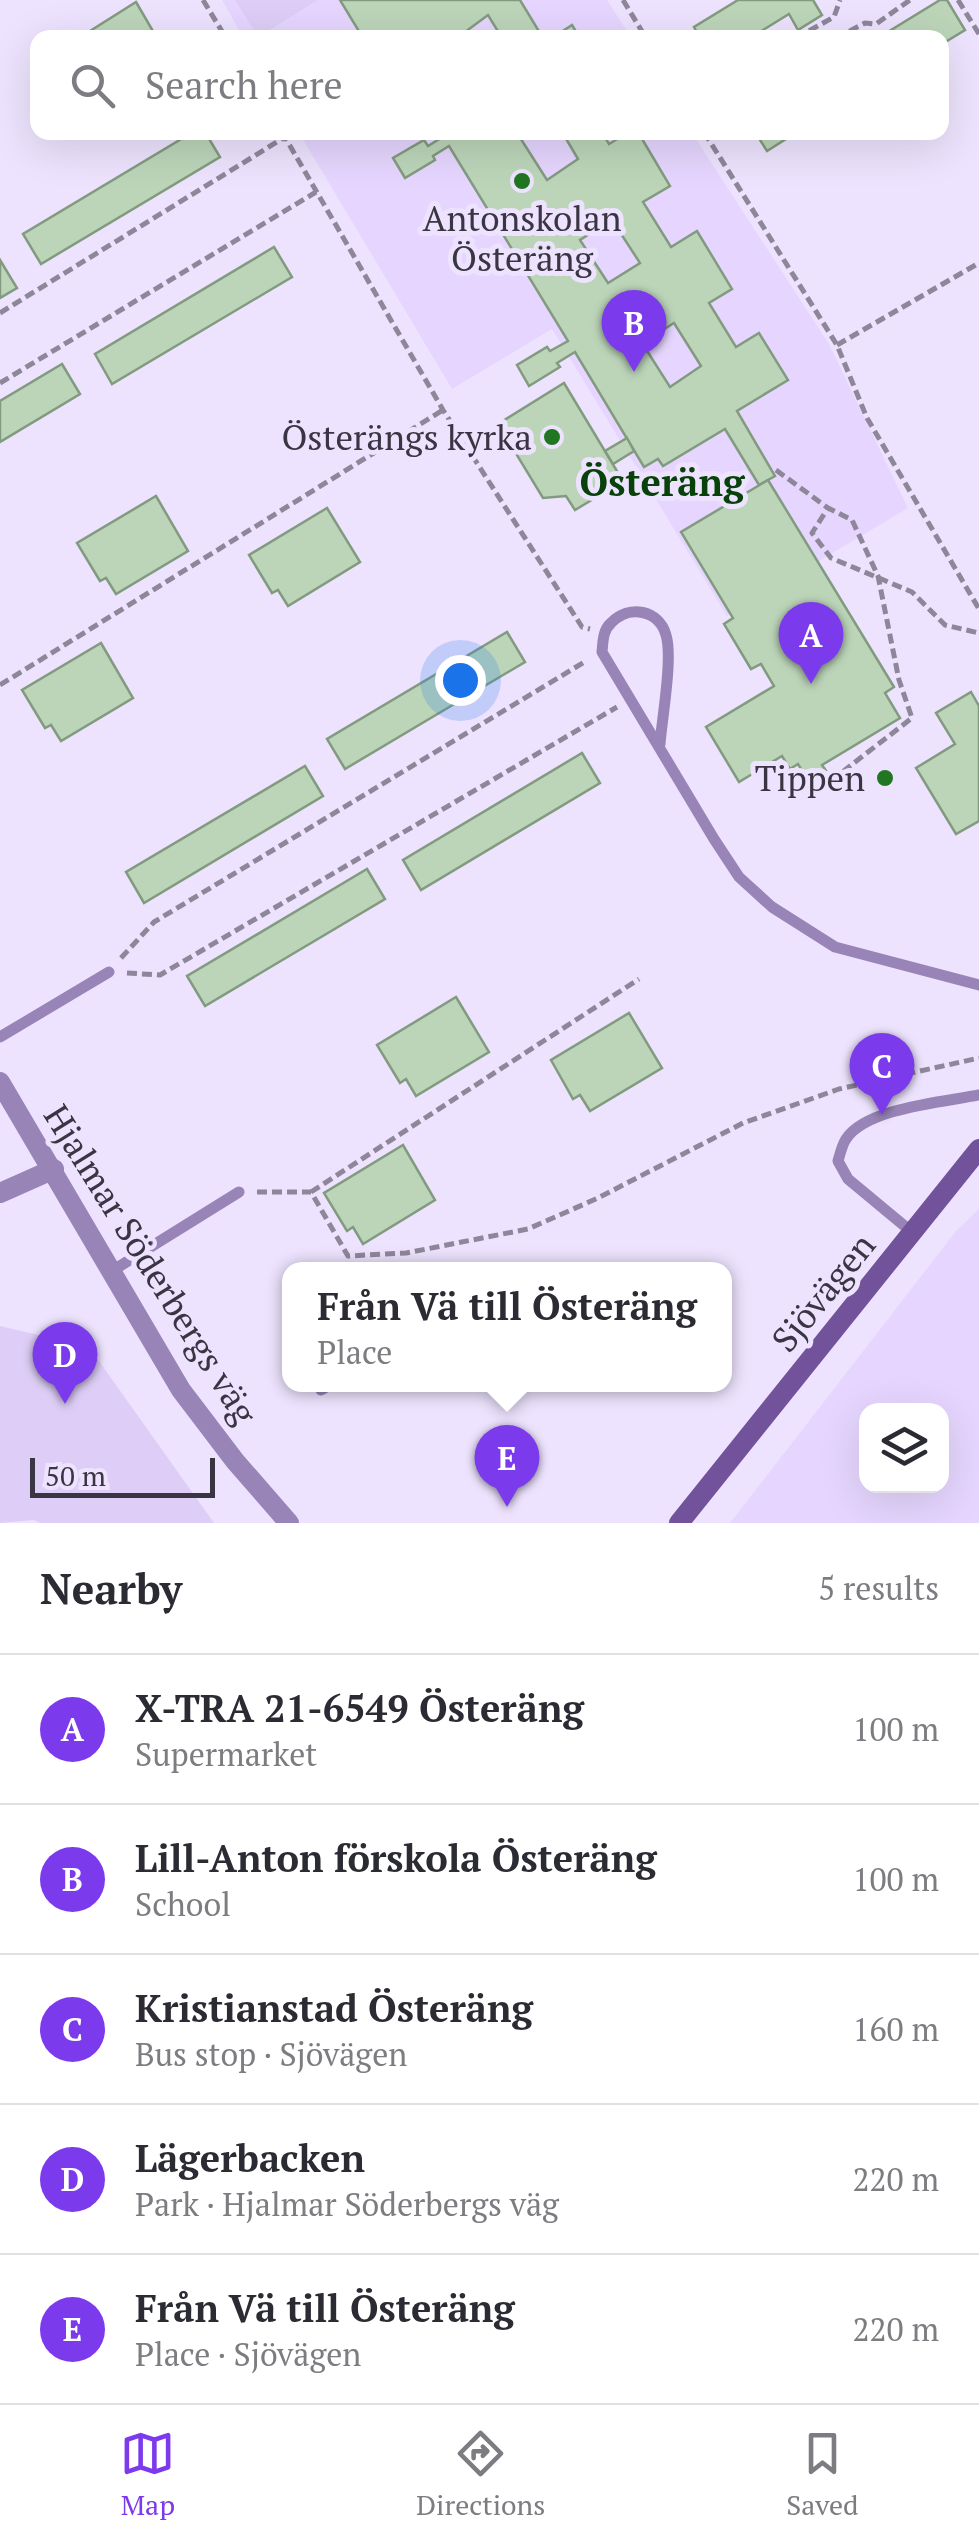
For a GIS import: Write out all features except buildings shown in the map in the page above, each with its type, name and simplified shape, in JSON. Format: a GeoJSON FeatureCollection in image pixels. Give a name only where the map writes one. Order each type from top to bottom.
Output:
{"type":"FeatureCollection","features":[{"type":"Feature","properties":{"kind":"street","name":"Hjalmar Söderbergs väg"},"geometry":{"type":"LineString","coordinates":[[0,1082],[181,1390],[289,1523]]}},
{"type":"Feature","properties":{"kind":"street","name":"Sjövägen"},"geometry":{"type":"LineString","coordinates":[[680,1523],[979,1149]]}},
{"type":"Feature","properties":{"kind":"street"},"geometry":{"type":"LineString","coordinates":[[0,1193],[54,1169]]}},
{"type":"Feature","properties":{"kind":"lane"},"geometry":{"type":"LineString","coordinates":[[660,744],[668,642],[657,618],[647,612],[633,612],[612,621],[604,632],[602,652],[739,877],[772,907],[835,946],[979,985]]}},
{"type":"Feature","properties":{"kind":"lane"},"geometry":{"type":"LineString","coordinates":[[0,1037],[109,972]]}},
{"type":"Feature","properties":{"kind":"lane"},"geometry":{"type":"LineString","coordinates":[[913,1233],[848,1179],[838,1161],[846,1140],[860,1124],[882,1115],[979,1096]]}},
{"type":"Feature","properties":{"kind":"lane"},"geometry":{"type":"LineString","coordinates":[[112,1270],[238,1192]]}},
{"type":"Feature","properties":{"kind":"path"},"geometry":{"type":"LineString","coordinates":[[203,0],[221,30]]}},
{"type":"Feature","properties":{"kind":"path"},"geometry":{"type":"LineString","coordinates":[[623,0],[641,30]]}},
{"type":"Feature","properties":{"kind":"path"},"geometry":{"type":"LineString","coordinates":[[809,30],[834,17],[840,0]]}},
{"type":"Feature","properties":{"kind":"path"},"geometry":{"type":"LineString","coordinates":[[851,30],[865,23],[876,24],[910,0]]}},
{"type":"Feature","properties":{"kind":"path"},"geometry":{"type":"LineString","coordinates":[[958,0],[979,34]]}},
{"type":"Feature","properties":{"kind":"path"},"geometry":{"type":"LineString","coordinates":[[0,314],[275,140]]}},
{"type":"Feature","properties":{"kind":"path"},"geometry":{"type":"LineString","coordinates":[[286,140],[444,410],[582,627],[604,632]]}},
{"type":"Feature","properties":{"kind":"path"},"geometry":{"type":"LineString","coordinates":[[709,140],[837,345],[867,418],[979,609]]}},
{"type":"Feature","properties":{"kind":"path"},"geometry":{"type":"LineString","coordinates":[[0,383],[316,192]]}},
{"type":"Feature","properties":{"kind":"path"},"geometry":{"type":"LineString","coordinates":[[837,345],[979,262]]}},
{"type":"Feature","properties":{"kind":"path"},"geometry":{"type":"LineString","coordinates":[[0,685],[444,410]]}},
{"type":"Feature","properties":{"kind":"path"},"geometry":{"type":"LineString","coordinates":[[776,470],[828,508],[852,520],[878,576],[899,680],[912,718],[819,790]]}},
{"type":"Feature","properties":{"kind":"path"},"geometry":{"type":"LineString","coordinates":[[828,508],[812,533],[831,558],[912,592],[945,625],[979,633]]}},
{"type":"Feature","properties":{"kind":"path"},"geometry":{"type":"LineString","coordinates":[[109,972],[154,922],[602,652]]}},
{"type":"Feature","properties":{"kind":"path"},"geometry":{"type":"LineString","coordinates":[[109,972],[160,975],[631,699]]}},
{"type":"Feature","properties":{"kind":"path"},"geometry":{"type":"LineString","coordinates":[[238,1192],[311,1192],[639,979]]}},
{"type":"Feature","properties":{"kind":"path"},"geometry":{"type":"LineString","coordinates":[[311,1192],[348,1256],[406,1252],[474,1240],[528,1229],[598,1198],[743,1123],[840,1089],[979,1058]]}},
{"type":"Feature","properties":{"kind":"shaded area"},"geometry":{"type":"Polygon","coordinates":[[[222,0],[607,0],[626,30],[239,30],[222,0]]]}},
{"type":"Feature","properties":{"kind":"shaded area"},"geometry":{"type":"Polygon","coordinates":[[[235,0],[318,0],[269,30],[254,30],[235,0]]]}},
{"type":"Feature","properties":{"kind":"shaded area"},"geometry":{"type":"Polygon","coordinates":[[[303,140],[697,140],[829,344],[908,508],[727,616],[552,329],[452,389],[303,140]]]}},
{"type":"Feature","properties":{"kind":"shaded area"},"geometry":{"type":"Polygon","coordinates":[[[979,1209],[979,1523],[730,1523],[956,1231],[979,1209]]]}},
{"type":"Feature","properties":{"kind":"shaded area"},"geometry":{"type":"Polygon","coordinates":[[[0,1326],[89,1347],[214,1523],[0,1523],[0,1326]]]}},
{"type":"Feature","properties":{"kind":"place","name":"Antonskolan Österäng"},"geometry":{"type":"Point","coordinates":[522,181]}},
{"type":"Feature","properties":{"kind":"place","name":"Lill-Anton förskola Österäng"},"geometry":{"type":"Point","coordinates":[634,372]}},
{"type":"Feature","properties":{"kind":"place","name":"Österängs kyrka"},"geometry":{"type":"Point","coordinates":[552,437]}},
{"type":"Feature","properties":{"kind":"place","name":"X-TRA 21-6549 Österäng"},"geometry":{"type":"Point","coordinates":[811,684]}},
{"type":"Feature","properties":{"kind":"place","name":"Tippen"},"geometry":{"type":"Point","coordinates":[885,778]}},
{"type":"Feature","properties":{"kind":"place","name":"Kristianstad Österäng"},"geometry":{"type":"Point","coordinates":[882,1115]}},
{"type":"Feature","properties":{"kind":"place","name":"Lägerbacken"},"geometry":{"type":"Point","coordinates":[65,1404]}},
{"type":"Feature","properties":{"kind":"place","name":"Från Vä till Österäng"},"geometry":{"type":"Point","coordinates":[507,1507]}},
{"type":"Feature","properties":{"kind":"district","name":"Österäng"},"geometry":{"type":"Point","coordinates":[662,482]}}]}
